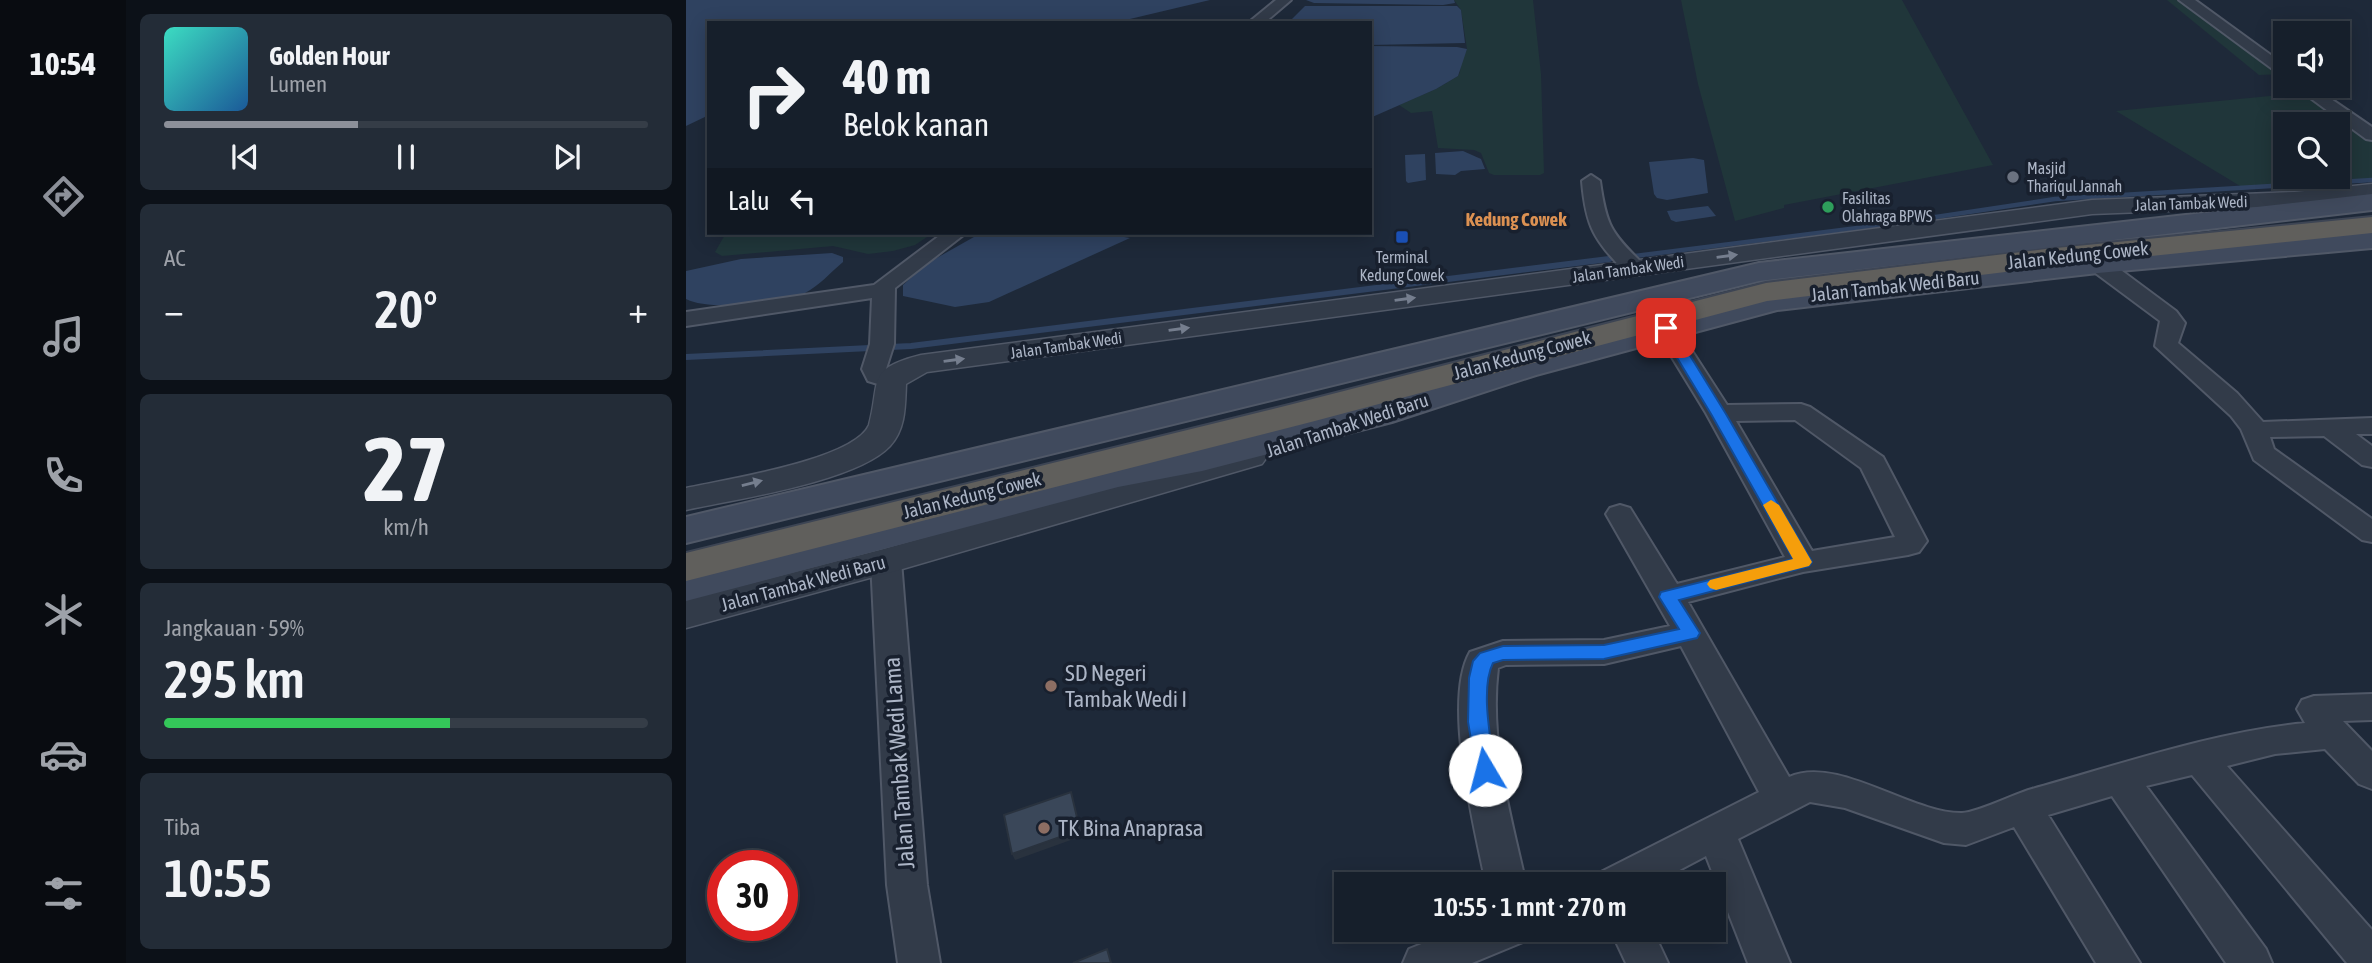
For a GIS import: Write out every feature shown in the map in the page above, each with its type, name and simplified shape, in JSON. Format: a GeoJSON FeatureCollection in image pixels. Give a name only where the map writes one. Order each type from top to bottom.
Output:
{"type":"FeatureCollection","features":[{"type":"Feature","properties":{"kind":"highway","name":"Jalan Kedung Cowek"},"geometry":{"type":"LineString","coordinates":[[686,545],[1766,278],[2372,212]]}},
{"type":"Feature","properties":{"kind":"highway","name":"Jalan Kedung Cowek"},"geometry":{"type":"LineString","coordinates":[[686,567],[1766,292],[2046,258],[2372,225]]}},
{"type":"Feature","properties":{"kind":"main road"},"geometry":{"type":"LineString","coordinates":[[686,530],[1736,276],[2087,234],[2304,204],[2372,202]]}},
{"type":"Feature","properties":{"kind":"main road","name":"Jalan Kedung Cowek"},"geometry":{"type":"LineString","coordinates":[[2098,264],[2372,239]]}},
{"type":"Feature","properties":{"kind":"main road","name":"Jalan Tambak Wedi Baru"},"geometry":{"type":"LineString","coordinates":[[1359,419],[1666,328],[1801,296],[2098,264]]}},
{"type":"Feature","properties":{"kind":"main road"},"geometry":{"type":"LineString","coordinates":[[686,587],[1115,475],[1202,460],[1359,419]]}},
{"type":"Feature","properties":{"kind":"street"},"geometry":{"type":"LineString","coordinates":[[1258,21],[1284,0]]}},
{"type":"Feature","properties":{"kind":"street"},"geometry":{"type":"LineString","coordinates":[[2186,0],[2273,64]]}},
{"type":"Feature","properties":{"kind":"street"},"geometry":{"type":"LineString","coordinates":[[2319,98],[2372,135]]}},
{"type":"Feature","properties":{"kind":"street"},"geometry":{"type":"LineString","coordinates":[[1591,181],[1596,222],[1605,238],[1626,260]]}},
{"type":"Feature","properties":{"kind":"street","name":"Jalan Tambak Wedi"},"geometry":{"type":"LineString","coordinates":[[883,361],[904,371],[922,365],[1626,260],[2092,207],[2304,204],[2372,191]]}},
{"type":"Feature","properties":{"kind":"street"},"geometry":{"type":"LineString","coordinates":[[2052,212],[2087,234]]}},
{"type":"Feature","properties":{"kind":"street"},"geometry":{"type":"LineString","coordinates":[[686,318],[883,290],[901,272],[954,235]]}},
{"type":"Feature","properties":{"kind":"street"},"geometry":{"type":"LineString","coordinates":[[2098,264],[2168,316],[2173,323],[2167,346],[2237,409],[2255,430],[2255,436],[2264,454],[2372,533]]}},
{"type":"Feature","properties":{"kind":"street"},"geometry":{"type":"LineString","coordinates":[[686,499],[833,463],[865,450],[878,440],[886,427],[883,290]]}},
{"type":"Feature","properties":{"kind":"street"},"geometry":{"type":"LineString","coordinates":[[1666,328],[1803,562]]}},
{"type":"Feature","properties":{"kind":"street"},"geometry":{"type":"LineString","coordinates":[[1668,597],[1803,562],[1908,545],[1912,541],[1873,463],[1801,412],[1718,414]]}},
{"type":"Feature","properties":{"kind":"street","name":"Jalan Tambak Wedi Baru"},"geometry":{"type":"LineString","coordinates":[[686,614],[886,561],[1238,461],[1359,419]]}},
{"type":"Feature","properties":{"kind":"street"},"geometry":{"type":"LineString","coordinates":[[2255,430],[2372,426]]}},
{"type":"Feature","properties":{"kind":"street"},"geometry":{"type":"LineString","coordinates":[[2331,428],[2372,458]]}},
{"type":"Feature","properties":{"kind":"street"},"geometry":{"type":"LineString","coordinates":[[1620,514],[1781,797]]}},
{"type":"Feature","properties":{"kind":"street","name":"Jalan Tambak Wedi Lama"},"geometry":{"type":"LineString","coordinates":[[886,561],[907,885],[919,963]]}},
{"type":"Feature","properties":{"kind":"street"},"geometry":{"type":"LineString","coordinates":[[1504,872],[1488,794],[1478,722],[1482,661],[1491,655],[1503,653],[1604,652],[1690,633]]}},
{"type":"Feature","properties":{"kind":"street"},"geometry":{"type":"LineString","coordinates":[[2372,707],[2314,709],[2333,734],[2372,774]]}},
{"type":"Feature","properties":{"kind":"street"},"geometry":{"type":"LineString","coordinates":[[1639,872],[1806,786],[1847,793],[1951,829],[1972,827],[2022,807],[2199,758],[2275,740],[2333,734]]}},
{"type":"Feature","properties":{"kind":"street"},"geometry":{"type":"LineString","coordinates":[[2199,758],[2372,961]]}},
{"type":"Feature","properties":{"kind":"street"},"geometry":{"type":"LineString","coordinates":[[2120,779],[2251,963]]}},
{"type":"Feature","properties":{"kind":"street"},"geometry":{"type":"LineString","coordinates":[[2022,807],[2119,963]]}},
{"type":"Feature","properties":{"kind":"street"},"geometry":{"type":"LineString","coordinates":[[1717,834],[1769,963]]}},
{"type":"Feature","properties":{"kind":"street"},"geometry":{"type":"LineString","coordinates":[[1424,963],[1476,942]]}},
{"type":"Feature","properties":{"kind":"street"},"geometry":{"type":"LineString","coordinates":[[1637,942],[1647,963]]}},
{"type":"Feature","properties":{"kind":"green space"},"geometry":{"type":"Polygon","coordinates":[[[1454,0],[1533,0],[1541,74],[1544,173],[1489,173],[1481,153],[1474,150],[1438,148],[1432,111],[1411,113],[1399,105],[1458,76],[1467,49],[1461,10],[1454,0]]]}},
{"type":"Feature","properties":{"kind":"green space"},"geometry":{"type":"Polygon","coordinates":[[[1681,0],[1902,0],[1993,165],[1784,205],[1784,208],[1735,221],[1698,84],[1681,0]]]}},
{"type":"Feature","properties":{"kind":"green space"},"geometry":{"type":"Polygon","coordinates":[[[2167,0],[2186,0],[2273,65],[2273,74],[2259,75],[2167,0]]]}},
{"type":"Feature","properties":{"kind":"green space"},"geometry":{"type":"Polygon","coordinates":[[[2273,96],[2273,98],[2319,98],[2339,112],[2273,112],[2273,187],[2245,189],[2116,111],[2273,96]]]}},
{"type":"Feature","properties":{"kind":"green space"},"geometry":{"type":"Polygon","coordinates":[[[2350,120],[2372,135],[2372,180],[2350,182],[2350,120]]]}},
{"type":"Feature","properties":{"kind":"green space"},"geometry":{"type":"Polygon","coordinates":[[[725,235],[930,235],[915,245],[868,254],[833,246],[722,256],[715,252],[725,235]]]}},
{"type":"Feature","properties":{"kind":"water"},"geometry":{"type":"Polygon","coordinates":[[[686,0],[1210,0],[1121,21],[707,21],[707,116],[686,126],[686,0]]]}},
{"type":"Feature","properties":{"kind":"water"},"geometry":{"type":"Polygon","coordinates":[[[1306,0],[1454,0],[1455,3],[1314,3],[1306,0]]]}},
{"type":"Feature","properties":{"kind":"water"},"geometry":{"type":"Polygon","coordinates":[[[1305,6],[1457,6],[1461,10],[1465,43],[1372,45],[1372,21],[1290,21],[1305,6]]]}},
{"type":"Feature","properties":{"kind":"water"},"geometry":{"type":"Polygon","coordinates":[[[1372,46],[1467,49],[1458,76],[1436,89],[1372,117],[1372,46]]]}},
{"type":"Feature","properties":{"kind":"water"},"geometry":{"type":"Polygon","coordinates":[[[1463,151],[1481,159],[1485,169],[1461,171],[1455,175],[1436,174],[1435,153],[1463,151]]]}},
{"type":"Feature","properties":{"kind":"water"},"geometry":{"type":"Polygon","coordinates":[[[1425,154],[1426,180],[1408,183],[1405,155],[1425,154]]]}},
{"type":"Feature","properties":{"kind":"water"},"geometry":{"type":"Polygon","coordinates":[[[1693,158],[1704,160],[1708,193],[1667,200],[1657,198],[1649,162],[1693,158]]]}},
{"type":"Feature","properties":{"kind":"water"},"geometry":{"type":"Polygon","coordinates":[[[1708,206],[1716,216],[1676,222],[1671,220],[1667,211],[1708,206]]]}},
{"type":"Feature","properties":{"kind":"water"},"geometry":{"type":"Polygon","coordinates":[[[977,235],[1112,235],[1130,238],[989,302],[955,307],[903,296],[903,285],[926,264],[977,235]]]}},
{"type":"Feature","properties":{"kind":"water"},"geometry":{"type":"Polygon","coordinates":[[[832,253],[843,257],[843,262],[815,287],[794,297],[745,305],[710,305],[686,299],[686,271],[741,259],[832,253]]]}},
{"type":"Feature","properties":{"kind":"building","name":"TK Bina Anaprasa"},"geometry":{"type":"Polygon","coordinates":[[[1071,792],[1080,830],[1012,854],[1004,815],[1071,792]]]}},
{"type":"Feature","properties":{"kind":"building"},"geometry":{"type":"Polygon","coordinates":[[[1107,949],[1111,963],[1073,963],[1107,949]]]}},
{"type":"Feature","properties":{"kind":"waterway"},"geometry":{"type":"LineString","coordinates":[[1595,261],[1889,224],[2055,199],[2372,180]]}},
{"type":"Feature","properties":{"kind":"waterway"},"geometry":{"type":"LineString","coordinates":[[686,357],[911,346],[1609,259]]}},
{"type":"Feature","properties":{"kind":"slow traffic"},"geometry":{"type":"LineString","coordinates":[[1716,584],[1803,562],[1771,505]]}},
{"type":"Feature","properties":{"kind":"place","name":"Masjid Thariqul Jannah"},"geometry":{"type":"Point","coordinates":[2013,177]}},
{"type":"Feature","properties":{"kind":"place","name":"Fasilitas Olahraga BPWS"},"geometry":{"type":"Point","coordinates":[1828,207]}},
{"type":"Feature","properties":{"kind":"place","name":"Terminal Kedung Cowek"},"geometry":{"type":"Point","coordinates":[1402,237]}},
{"type":"Feature","properties":{"kind":"place","name":"SD Negeri Tambak Wedi I"},"geometry":{"type":"Point","coordinates":[1051,686]}},
{"type":"Feature","properties":{"kind":"place","name":"TK Bina Anaprasa"},"geometry":{"type":"Point","coordinates":[1044,828]}},
{"type":"Feature","properties":{"kind":"district","name":"Kedung Cowek"},"geometry":{"type":"Point","coordinates":[1516,219]}},
{"type":"Feature","properties":{"kind":"route"},"geometry":{"type":"LineString","coordinates":[[1485,770],[1478,722],[1479,678],[1482,661],[1487,657],[1503,653],[1604,652],[1690,633],[1668,597],[1803,562],[1666,328]]}}]}
